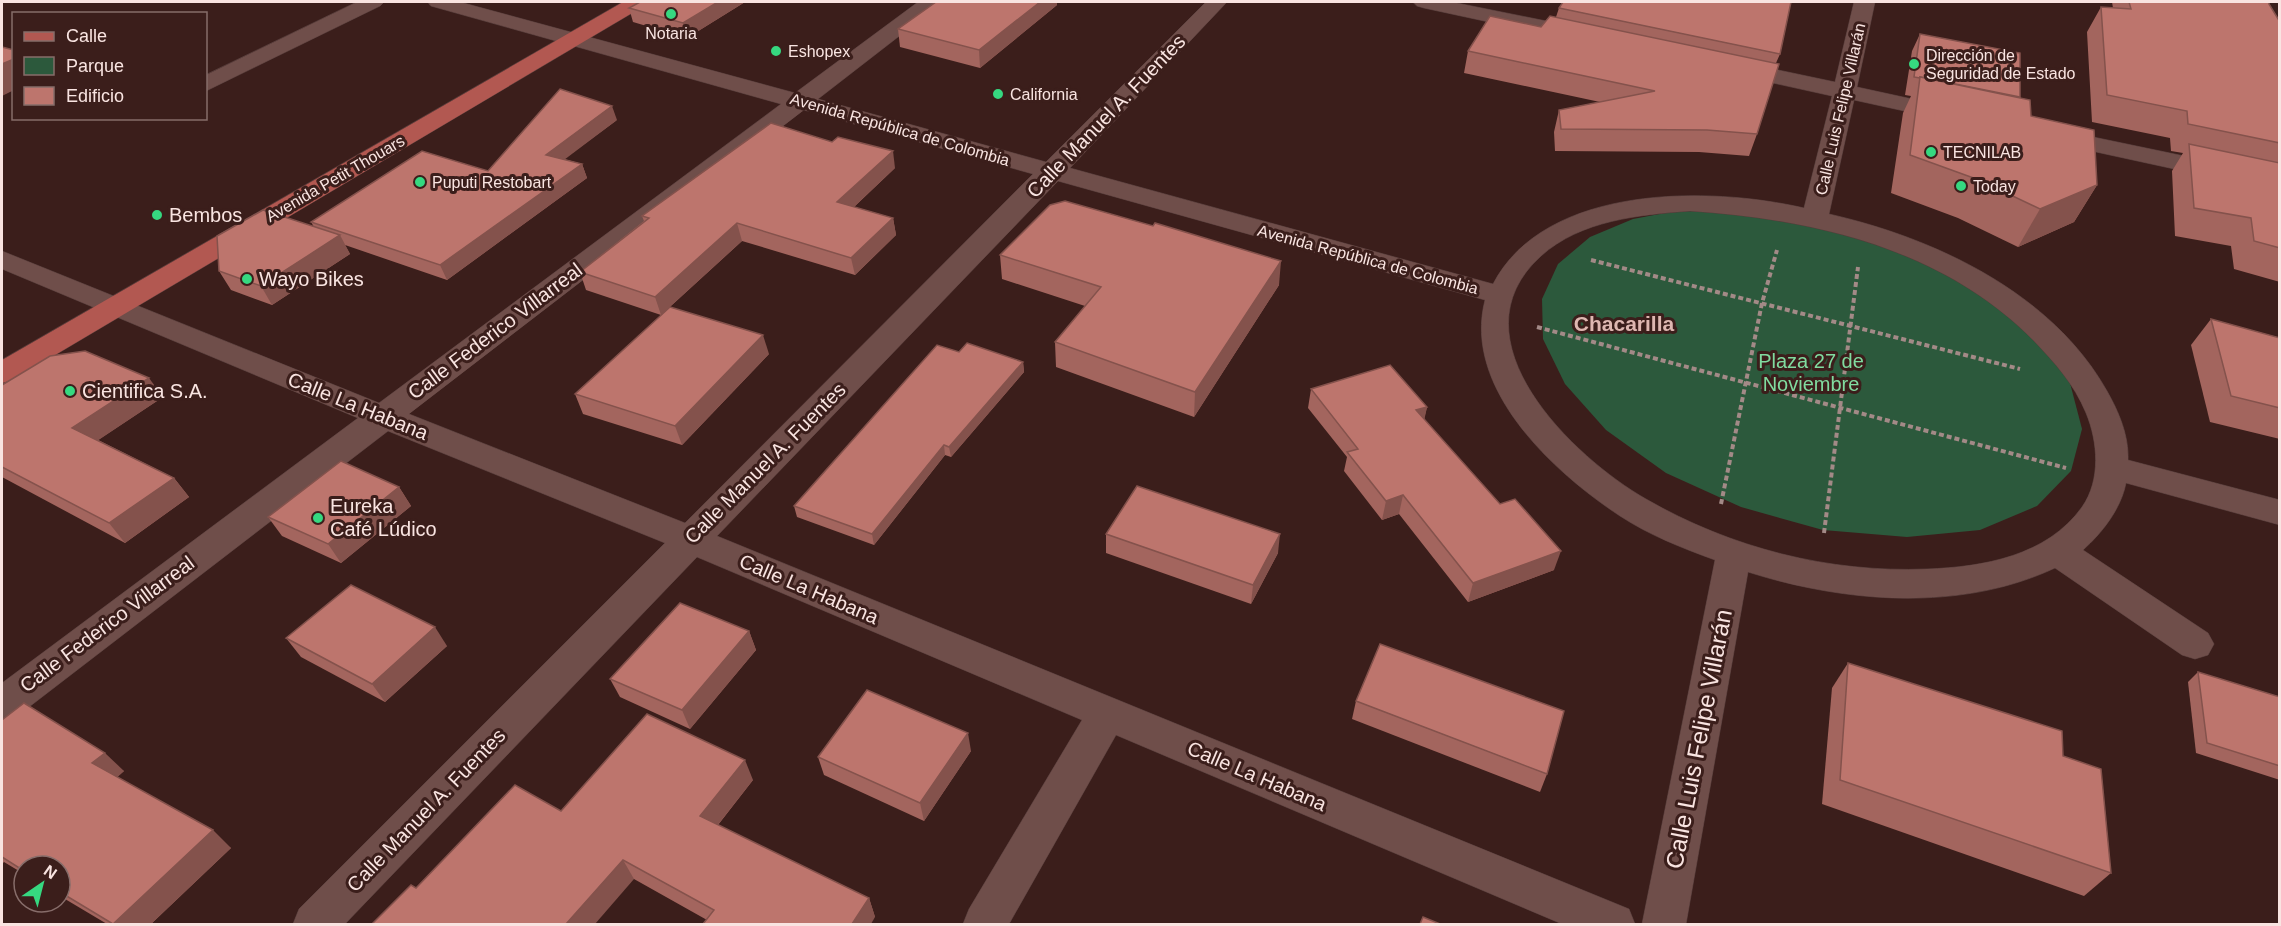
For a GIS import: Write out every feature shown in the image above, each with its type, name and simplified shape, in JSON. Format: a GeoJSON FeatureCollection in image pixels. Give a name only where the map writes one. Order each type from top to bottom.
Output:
{"type":"FeatureCollection","features":[{"type":"Feature","properties":{"kind":"main road","name":"Avenida Petit Thouars"},"geometry":{"type":"LineString","coordinates":[[2,374],[637,2]]}},
{"type":"Feature","properties":{"kind":"street"},"geometry":{"type":"LineString","coordinates":[[207,84],[373,2]]}},
{"type":"Feature","properties":{"kind":"street","name":"Avenida República de Colombia"},"geometry":{"type":"LineString","coordinates":[[438,2],[800,100],[1052,172],[1498,305]]}},
{"type":"Feature","properties":{"kind":"street","name":"Calle Federico Villarreal"},"geometry":{"type":"LineString","coordinates":[[2,705],[931,2]]}},
{"type":"Feature","properties":{"kind":"street","name":"Calle Manuel A. Fuentes"},"geometry":{"type":"LineString","coordinates":[[315,924],[1217,2]]}},
{"type":"Feature","properties":{"kind":"street"},"geometry":{"type":"LineString","coordinates":[[1424,2],[1535,17],[1611,42]]}},
{"type":"Feature","properties":{"kind":"street","name":"Calle Luis Felipe Villarán"},"geometry":{"type":"LineString","coordinates":[[1801,215],[1844,91],[1865,2]]}},
{"type":"Feature","properties":{"kind":"street"},"geometry":{"type":"LineString","coordinates":[[1704,61],[1970,118]]}},
{"type":"Feature","properties":{"kind":"street"},"geometry":{"type":"LineString","coordinates":[[2027,130],[2280,184]]}},
{"type":"Feature","properties":{"kind":"street"},"geometry":{"type":"LineString","coordinates":[[1721,204],[1801,215],[1882,238],[1948,267],[2008,303],[2034,324],[2078,370],[2094,394],[2111,444],[2112,474],[2104,500],[2093,519],[2057,551],[2028,565],[1994,576],[1956,583],[1915,585],[1825,577],[1734,554],[1678,531],[1628,504],[1585,474],[1550,442],[1523,408],[1505,376],[1496,345],[1498,305],[1510,277],[1538,246],[1579,223],[1604,215],[1659,205],[1721,204]]}},
{"type":"Feature","properties":{"kind":"street","name":"Calle La Habana"},"geometry":{"type":"LineString","coordinates":[[2,259],[382,416],[690,539],[1613,924]]}},
{"type":"Feature","properties":{"kind":"street"},"geometry":{"type":"LineString","coordinates":[[2112,474],[2280,513]]}},
{"type":"Feature","properties":{"kind":"street"},"geometry":{"type":"LineString","coordinates":[[2057,551],[2195,644]]}},
{"type":"Feature","properties":{"kind":"street","name":"Calle Luis Felipe Villarán"},"geometry":{"type":"LineString","coordinates":[[1664,924],[1734,554]]}},
{"type":"Feature","properties":{"kind":"street"},"geometry":{"type":"LineString","coordinates":[[985,924],[1107,714]]}},
{"type":"Feature","properties":{"kind":"path"},"geometry":{"type":"LineString","coordinates":[[1720,510],[1762,303],[1801,215]]}},
{"type":"Feature","properties":{"kind":"path"},"geometry":{"type":"LineString","coordinates":[[1538,246],[2031,372]]}},
{"type":"Feature","properties":{"kind":"path"},"geometry":{"type":"LineString","coordinates":[[1823,542],[1859,262]]}},
{"type":"Feature","properties":{"kind":"path"},"geometry":{"type":"LineString","coordinates":[[1498,305],[1746,382],[1839,408],[2112,474]]}},
{"type":"Feature","properties":{"kind":"green space","name":"Plaza 27 de Noviembre"},"geometry":{"type":"Polygon","coordinates":[[[1686,209],[1810,218],[1938,263],[2039,339],[2070,383],[2082,429],[2071,471],[2037,506],[1980,530],[1907,537],[1823,530],[1741,507],[1666,473],[1606,430],[1565,384],[1543,339],[1542,299],[1558,264],[1590,237],[1633,219],[1686,209]]]}},
{"type":"Feature","properties":{"kind":"building"},"geometry":{"type":"Polygon","coordinates":[[[640,2],[718,2],[683,23],[629,8],[640,2]]]}},
{"type":"Feature","properties":{"kind":"building"},"geometry":{"type":"Polygon","coordinates":[[[936,2],[1040,2],[979,50],[898,29],[936,2]]]}},
{"type":"Feature","properties":{"kind":"building"},"geometry":{"type":"Polygon","coordinates":[[[1563,2],[1791,2],[1780,54],[1559,8],[1563,2]]]}},
{"type":"Feature","properties":{"kind":"building"},"geometry":{"type":"Polygon","coordinates":[[[2129,2],[2269,2],[2280,22],[2280,143],[2188,124],[2187,111],[2107,95],[2101,7],[2131,9],[2129,2]]]}},
{"type":"Feature","properties":{"kind":"building"},"geometry":{"type":"Polygon","coordinates":[[[1490,16],[1541,27],[1550,16],[1779,64],[1757,134],[1707,130],[1561,129],[1559,110],[1655,91],[1468,51],[1490,16]]]}},
{"type":"Feature","properties":{"kind":"building"},"geometry":{"type":"Polygon","coordinates":[[[1920,34],[2020,53],[2020,97],[1914,77],[1920,34]]]}},
{"type":"Feature","properties":{"kind":"building"},"geometry":{"type":"Polygon","coordinates":[[[2,47],[12,50],[12,60],[2,64],[2,47]]]}},
{"type":"Feature","properties":{"kind":"building"},"geometry":{"type":"Polygon","coordinates":[[[1920,77],[2030,100],[2031,116],[2094,130],[2097,185],[2040,209],[1979,180],[1910,155],[1920,77]]]}},
{"type":"Feature","properties":{"kind":"building"},"geometry":{"type":"Polygon","coordinates":[[[560,89],[612,106],[546,155],[582,164],[440,265],[311,222],[422,151],[488,171],[560,89]]]}},
{"type":"Feature","properties":{"kind":"building"},"geometry":{"type":"Polygon","coordinates":[[[771,123],[832,142],[838,137],[893,151],[837,202],[893,218],[851,258],[737,223],[655,297],[580,272],[649,218],[642,216],[771,123]]]}},
{"type":"Feature","properties":{"kind":"building"},"geometry":{"type":"Polygon","coordinates":[[[2189,144],[2280,163],[2280,248],[2254,241],[2251,218],[2194,208],[2189,144]]]}},
{"type":"Feature","properties":{"kind":"building"},"geometry":{"type":"Polygon","coordinates":[[[1065,201],[1153,226],[1155,223],[1281,261],[1195,392],[1055,342],[1101,287],[1000,255],[1050,205],[1065,201]]]}},
{"type":"Feature","properties":{"kind":"building"},"geometry":{"type":"Polygon","coordinates":[[[263,210],[340,235],[261,286],[219,271],[217,236],[263,210]]]}},
{"type":"Feature","properties":{"kind":"building"},"geometry":{"type":"Polygon","coordinates":[[[670,307],[763,335],[675,426],[575,394],[670,307]]]}},
{"type":"Feature","properties":{"kind":"building"},"geometry":{"type":"Polygon","coordinates":[[[2211,319],[2280,338],[2280,408],[2231,396],[2211,319]]]}},
{"type":"Feature","properties":{"kind":"building"},"geometry":{"type":"Polygon","coordinates":[[[967,343],[1023,362],[949,447],[944,445],[872,534],[794,506],[937,345],[959,352],[967,343]]]}},
{"type":"Feature","properties":{"kind":"building"},"geometry":{"type":"Polygon","coordinates":[[[85,351],[149,378],[72,428],[174,478],[109,523],[2,467],[2,385],[50,356],[85,351]]]}},
{"type":"Feature","properties":{"kind":"building"},"geometry":{"type":"Polygon","coordinates":[[[1390,365],[1427,407],[1416,410],[1500,504],[1515,499],[1561,551],[1473,583],[1403,495],[1386,501],[1347,452],[1358,449],[1311,389],[1390,365]]]}},
{"type":"Feature","properties":{"kind":"building"},"geometry":{"type":"Polygon","coordinates":[[[341,461],[399,487],[328,544],[268,517],[341,461]]]}},
{"type":"Feature","properties":{"kind":"building"},"geometry":{"type":"Polygon","coordinates":[[[1137,486],[1280,534],[1253,585],[1106,534],[1137,486]]]}},
{"type":"Feature","properties":{"kind":"building"},"geometry":{"type":"Polygon","coordinates":[[[351,585],[435,627],[372,684],[286,638],[351,585]]]}},
{"type":"Feature","properties":{"kind":"building"},"geometry":{"type":"Polygon","coordinates":[[[680,603],[749,631],[682,710],[610,679],[680,603]]]}},
{"type":"Feature","properties":{"kind":"building"},"geometry":{"type":"Polygon","coordinates":[[[1380,644],[1564,711],[1547,774],[1356,701],[1380,644]]]}},
{"type":"Feature","properties":{"kind":"building"},"geometry":{"type":"Polygon","coordinates":[[[1848,663],[2062,731],[2063,756],[2101,769],[2111,873],[1840,780],[1848,663]]]}},
{"type":"Feature","properties":{"kind":"building"},"geometry":{"type":"Polygon","coordinates":[[[2198,672],[2280,697],[2280,766],[2207,743],[2198,672]]]}},
{"type":"Feature","properties":{"kind":"building"},"geometry":{"type":"Polygon","coordinates":[[[867,690],[968,733],[920,803],[818,757],[867,690]]]}},
{"type":"Feature","properties":{"kind":"building"},"geometry":{"type":"Polygon","coordinates":[[[24,703],[105,753],[92,763],[213,830],[113,924],[72,899],[72,854],[12,854],[12,863],[2,857],[2,720],[24,703]]]}},
{"type":"Feature","properties":{"kind":"building"},"geometry":{"type":"Polygon","coordinates":[[[647,714],[745,760],[700,816],[869,898],[852,924],[703,924],[714,910],[623,860],[566,924],[372,924],[411,885],[416,888],[515,785],[561,811],[647,714]]]}},
{"type":"Feature","properties":{"kind":"building"},"geometry":{"type":"Polygon","coordinates":[[[1423,917],[1440,924],[1420,924],[1423,917]]]}},
{"type":"Feature","properties":{"kind":"place","name":"Notaria"},"geometry":{"type":"Point","coordinates":[671,14]}},
{"type":"Feature","properties":{"kind":"place","name":"Eshopex"},"geometry":{"type":"Point","coordinates":[776,51]}},
{"type":"Feature","properties":{"kind":"place","name":"Dirección de Seguridad de Estado"},"geometry":{"type":"Point","coordinates":[1914,64]}},
{"type":"Feature","properties":{"kind":"place","name":"California"},"geometry":{"type":"Point","coordinates":[998,94]}},
{"type":"Feature","properties":{"kind":"place","name":"TECNILAB"},"geometry":{"type":"Point","coordinates":[1931,152]}},
{"type":"Feature","properties":{"kind":"place","name":"Puputi Restobart"},"geometry":{"type":"Point","coordinates":[420,182]}},
{"type":"Feature","properties":{"kind":"place","name":"Today"},"geometry":{"type":"Point","coordinates":[1961,186]}},
{"type":"Feature","properties":{"kind":"place","name":"Bembos"},"geometry":{"type":"Point","coordinates":[157,215]}},
{"type":"Feature","properties":{"kind":"place","name":"Wayo Bikes"},"geometry":{"type":"Point","coordinates":[247,279]}},
{"type":"Feature","properties":{"kind":"place","name":"Cientifica S.A."},"geometry":{"type":"Point","coordinates":[70,391]}},
{"type":"Feature","properties":{"kind":"place","name":"Eureka Café Lúdico"},"geometry":{"type":"Point","coordinates":[318,518]}},
{"type":"Feature","properties":{"kind":"district","name":"Chacarilla"},"geometry":{"type":"Point","coordinates":[1624,324]}}]}
